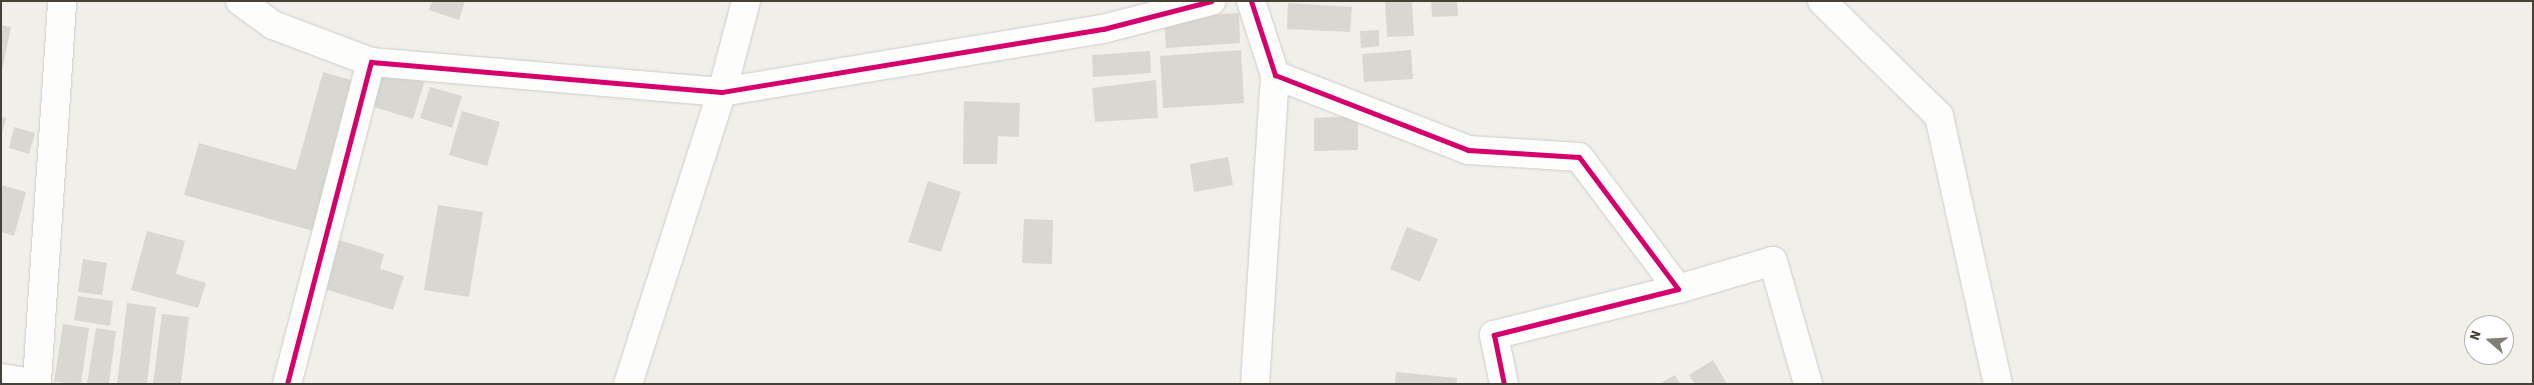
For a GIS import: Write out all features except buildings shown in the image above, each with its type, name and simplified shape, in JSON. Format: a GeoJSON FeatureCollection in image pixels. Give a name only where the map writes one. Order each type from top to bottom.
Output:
{"type":"FeatureCollection","features":[{"type":"Feature","properties":{"kind":"street"},"geometry":{"type":"LineString","coordinates":[[1,378],[37,382],[62,1]]}},
{"type":"Feature","properties":{"kind":"street"},"geometry":{"type":"LineString","coordinates":[[240,1],[273,25],[371,62],[722,92],[1103,29],[1211,1]]}},
{"type":"Feature","properties":{"kind":"street"},"geometry":{"type":"LineString","coordinates":[[628,384],[722,92],[746,1]]}},
{"type":"Feature","properties":{"kind":"street"},"geometry":{"type":"LineString","coordinates":[[1251,1],[1276,75],[1255,384]]}},
{"type":"Feature","properties":{"kind":"street"},"geometry":{"type":"LineString","coordinates":[[1822,1],[1939,116],[1998,384]]}},
{"type":"Feature","properties":{"kind":"street"},"geometry":{"type":"LineString","coordinates":[[287,384],[371,62]]}},
{"type":"Feature","properties":{"kind":"street"},"geometry":{"type":"LineString","coordinates":[[1276,75],[1468,150],[1579,157],[1678,289]]}},
{"type":"Feature","properties":{"kind":"street"},"geometry":{"type":"LineString","coordinates":[[1504,384],[1494,335],[1678,289],[1773,260],[1808,384]]}},
{"type":"Feature","properties":{"kind":"cycle path"},"geometry":{"type":"LineString","coordinates":[[287,384],[371,62],[722,92],[1103,29],[1211,1]]}},
{"type":"Feature","properties":{"kind":"cycle path"},"geometry":{"type":"LineString","coordinates":[[1251,1],[1275,75],[1468,150],[1579,157],[1678,289],[1494,335],[1504,384]]}}]}
